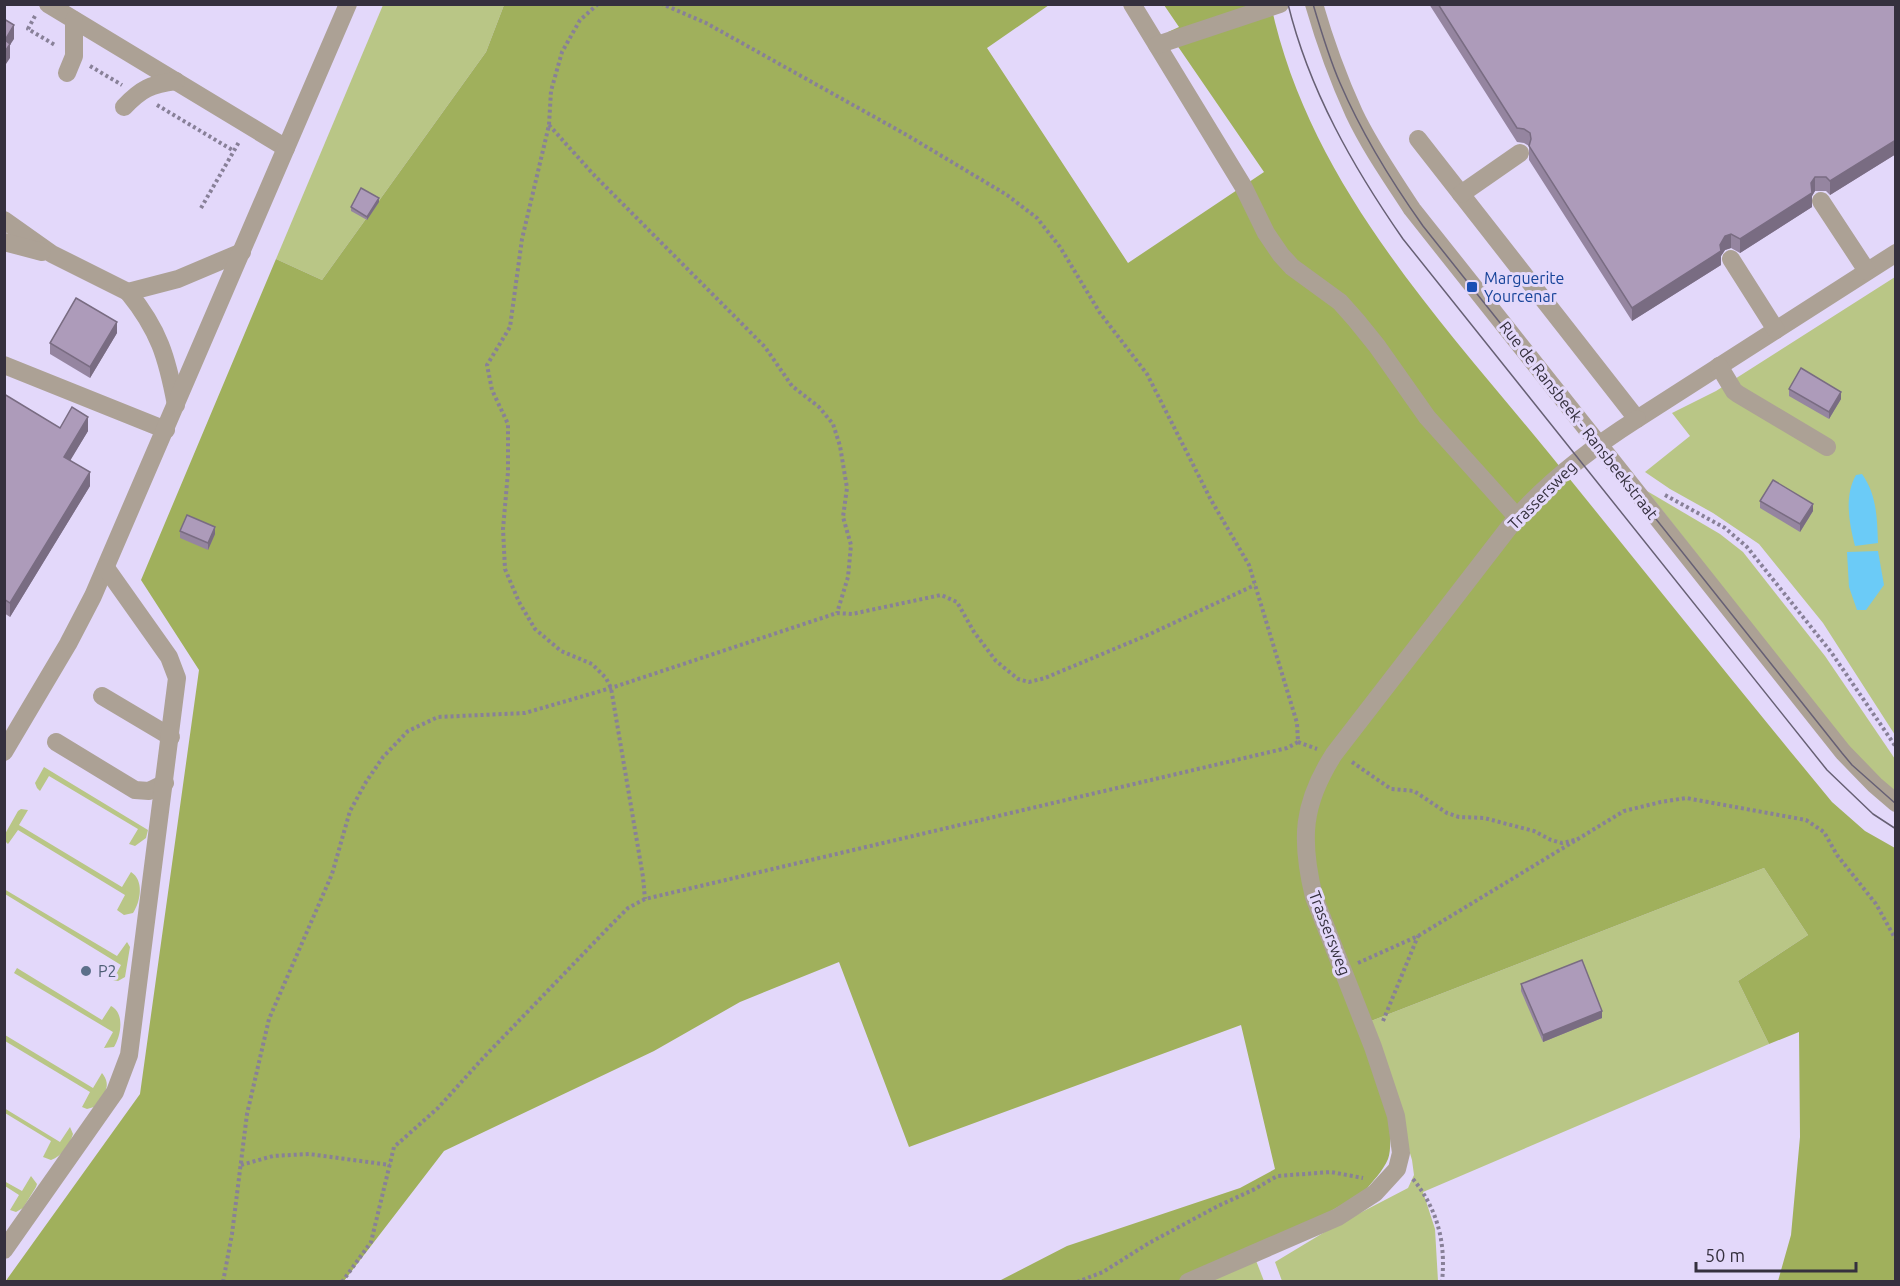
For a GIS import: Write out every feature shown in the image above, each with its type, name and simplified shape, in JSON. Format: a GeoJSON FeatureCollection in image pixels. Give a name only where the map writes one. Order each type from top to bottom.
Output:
{"type":"FeatureCollection","features":[{"type":"Feature","properties":{"kind":"street"},"geometry":{"type":"LineString","coordinates":[[48,4],[286,148]]}},
{"type":"Feature","properties":{"kind":"street"},"geometry":{"type":"LineString","coordinates":[[4,752],[72,636],[106,568],[348,4]]}},
{"type":"Feature","properties":{"kind":"street"},"geometry":{"type":"LineString","coordinates":[[1132,4],[1281,255],[1292,267],[1340,302],[1377,346],[1426,417],[1517,517]]}},
{"type":"Feature","properties":{"kind":"street"},"geometry":{"type":"LineString","coordinates":[[1157,45],[1280,4]]}},
{"type":"Feature","properties":{"kind":"street","name":"Rue de Ransbeek - Ransbeekstraat"},"geometry":{"type":"LineString","coordinates":[[1314,4],[1333,63],[1355,115],[1403,195],[1439,244],[1842,752],[1896,803]]}},
{"type":"Feature","properties":{"kind":"street"},"geometry":{"type":"LineString","coordinates":[[67,73],[74,56],[74,20]]}},
{"type":"Feature","properties":{"kind":"street"},"geometry":{"type":"LineString","coordinates":[[124,107],[137,93],[150,86],[176,81]]}},
{"type":"Feature","properties":{"kind":"street"},"geometry":{"type":"LineString","coordinates":[[1418,139],[1637,419]]}},
{"type":"Feature","properties":{"kind":"street"},"geometry":{"type":"LineString","coordinates":[[1461,194],[1520,153]]}},
{"type":"Feature","properties":{"kind":"street"},"geometry":{"type":"LineString","coordinates":[[1821,201],[1867,271]]}},
{"type":"Feature","properties":{"kind":"street"},"geometry":{"type":"LineString","coordinates":[[4,220],[52,255],[128,292],[145,313],[157,335],[166,359],[176,405]]}},
{"type":"Feature","properties":{"kind":"street"},"geometry":{"type":"LineString","coordinates":[[4,242],[52,255]]}},
{"type":"Feature","properties":{"kind":"street"},"geometry":{"type":"LineString","coordinates":[[128,292],[178,279],[242,252]]}},
{"type":"Feature","properties":{"kind":"street","name":"Trassersweg"},"geometry":{"type":"LineString","coordinates":[[1188,1281],[1338,1217],[1361,1204],[1397,1169],[1401,1153],[1396,1116],[1344,969],[1314,897],[1305,844],[1311,800],[1317,782],[1334,754],[1517,517],[1540,492],[1598,444],[1896,253]]}},
{"type":"Feature","properties":{"kind":"street"},"geometry":{"type":"LineString","coordinates":[[1731,259],[1776,330]]}},
{"type":"Feature","properties":{"kind":"street"},"geometry":{"type":"LineString","coordinates":[[4,365],[166,430]]}},
{"type":"Feature","properties":{"kind":"street"},"geometry":{"type":"LineString","coordinates":[[1719,366],[1738,394],[1827,447]]}},
{"type":"Feature","properties":{"kind":"street"},"geometry":{"type":"LineString","coordinates":[[4,1250],[115,1092],[129,1055],[177,678],[172,663],[106,568]]}},
{"type":"Feature","properties":{"kind":"street"},"geometry":{"type":"LineString","coordinates":[[102,696],[171,737]]}},
{"type":"Feature","properties":{"kind":"street"},"geometry":{"type":"LineString","coordinates":[[56,742],[135,790],[149,791],[165,783]]}},
{"type":"Feature","properties":{"kind":"path"},"geometry":{"type":"LineString","coordinates":[[598,4],[580,20],[562,52],[551,91],[549,125],[522,239],[510,327],[487,365],[492,390],[508,424],[508,472],[503,529],[505,569],[519,602],[535,629],[561,651],[592,664],[606,678],[611,688],[644,877],[645,899]]}},
{"type":"Feature","properties":{"kind":"path"},"geometry":{"type":"LineString","coordinates":[[342,1281],[371,1242],[394,1147],[438,1108],[628,908],[645,899],[1287,748],[1298,742],[1297,723],[1249,565],[1212,500],[1147,374],[1100,313],[1060,247],[1037,218],[1007,195],[905,134],[706,23],[662,4]]}},
{"type":"Feature","properties":{"kind":"path"},"geometry":{"type":"LineString","coordinates":[[201,208],[249,125]]}},
{"type":"Feature","properties":{"kind":"path"},"geometry":{"type":"LineString","coordinates":[[549,125],[594,175],[765,347],[792,386],[819,407],[833,424],[840,446],[847,488],[843,517],[851,545],[848,577],[837,613]]}},
{"type":"Feature","properties":{"kind":"path"},"geometry":{"type":"LineString","coordinates":[[223,1281],[232,1234],[247,1113],[269,1019],[332,874],[350,811],[383,758],[408,731],[438,717],[525,713],[611,688],[837,613],[852,614],[941,595],[957,603],[974,632],[996,662],[1018,679],[1029,681],[1045,678],[1140,639],[1255,585]]}},
{"type":"Feature","properties":{"kind":"path"},"geometry":{"type":"LineString","coordinates":[[1334,754],[1350,761],[1391,789],[1414,791],[1447,813],[1459,817],[1491,819],[1534,831],[1562,843],[1584,837]]}},
{"type":"Feature","properties":{"kind":"path"},"geometry":{"type":"LineString","coordinates":[[1344,969],[1418,936],[1624,811],[1686,798],[1806,820],[1824,832],[1837,855],[1876,904],[1896,940]]}},
{"type":"Feature","properties":{"kind":"path"},"geometry":{"type":"LineString","coordinates":[[1373,1047],[1418,936]]}},
{"type":"Feature","properties":{"kind":"path"},"geometry":{"type":"LineString","coordinates":[[241,1165],[273,1156],[309,1154],[390,1165]]}},
{"type":"Feature","properties":{"kind":"path"},"geometry":{"type":"LineString","coordinates":[[1077,1281],[1104,1272],[1149,1243],[1277,1176],[1331,1172],[1388,1180],[1413,1179],[1437,1221],[1445,1255],[1442,1281]]}},
{"type":"Feature","properties":{"kind":"green space"},"geometry":{"type":"Polygon","coordinates":[[[383,5],[504,5],[486,52],[322,280],[276,259],[383,5]]]}},
{"type":"Feature","properties":{"kind":"green space"},"geometry":{"type":"Polygon","coordinates":[[[504,5],[1049,5],[987,48],[1128,263],[1264,172],[1168,32],[1179,27],[1164,5],[1271,5],[1289,70],[1315,131],[1347,190],[1424,301],[1832,802],[1865,831],[1895,848],[1895,1281],[1778,1281],[1791,1235],[1800,1137],[1799,1032],[1769,1044],[1738,981],[1808,935],[1764,868],[1371,1021],[1390,1131],[1388,1159],[1383,1168],[1363,1193],[1206,1281],[999,1281],[1067,1246],[1240,1188],[1275,1169],[1241,1025],[909,1147],[839,962],[740,1002],[654,1051],[444,1151],[344,1281],[5,1282],[140,1094],[199,670],[141,580],[276,259],[322,280],[486,52],[504,5]]]}},
{"type":"Feature","properties":{"kind":"green space"},"geometry":{"type":"Polygon","coordinates":[[[1895,277],[1895,735],[1823,623],[1759,544],[1645,472],[1690,436],[1672,413],[1716,391],[1895,277]]]}},
{"type":"Feature","properties":{"kind":"green space"},"geometry":{"type":"Polygon","coordinates":[[[1647,491],[1720,534],[1743,552],[1825,656],[1895,759],[1895,795],[1857,759],[1647,491]]]}},
{"type":"Feature","properties":{"kind":"green space"},"geometry":{"type":"Polygon","coordinates":[[[44,767],[148,830],[146,838],[135,846],[129,844],[138,829],[49,776],[40,791],[35,783],[44,767]]]}},
{"type":"Feature","properties":{"kind":"green space"},"geometry":{"type":"Polygon","coordinates":[[[21,809],[28,810],[19,825],[122,887],[131,872],[138,880],[140,891],[133,913],[124,915],[117,910],[125,895],[18,830],[8,844],[5,841],[5,834],[21,809]]]}},
{"type":"Feature","properties":{"kind":"green space"},"geometry":{"type":"Polygon","coordinates":[[[1764,868],[1808,935],[1738,981],[1769,1044],[1423,1192],[1435,1229],[1438,1281],[1282,1281],[1275,1262],[1333,1227],[1408,1188],[1414,1175],[1412,1160],[1371,1021],[1764,868]]]}},
{"type":"Feature","properties":{"kind":"green space"},"geometry":{"type":"Polygon","coordinates":[[[4,889],[117,956],[127,942],[130,947],[125,977],[118,981],[113,980],[121,965],[5,894],[4,889]]]}},
{"type":"Feature","properties":{"kind":"green space"},"geometry":{"type":"Polygon","coordinates":[[[17,968],[102,1020],[111,1006],[115,1009],[120,1025],[114,1047],[104,1048],[113,1032],[14,973],[17,968]]]}},
{"type":"Feature","properties":{"kind":"green space"},"geometry":{"type":"Polygon","coordinates":[[[5,1035],[93,1088],[102,1073],[107,1083],[106,1091],[94,1107],[87,1109],[82,1107],[90,1092],[5,1041],[5,1035]]]}},
{"type":"Feature","properties":{"kind":"green space"},"geometry":{"type":"Polygon","coordinates":[[[4,1108],[60,1142],[70,1127],[73,1134],[70,1142],[55,1158],[51,1160],[43,1157],[51,1141],[5,1113],[4,1108]]]}},
{"type":"Feature","properties":{"kind":"green space"},"geometry":{"type":"Polygon","coordinates":[[[31,1176],[37,1184],[36,1187],[23,1208],[16,1212],[10,1210],[19,1195],[5,1186],[4,1181],[22,1191],[31,1176]]]}},
{"type":"Feature","properties":{"kind":"green space"},"geometry":{"type":"Polygon","coordinates":[[[1255,1258],[1264,1281],[1201,1282],[1255,1258]]]}},
{"type":"Feature","properties":{"kind":"water"},"geometry":{"type":"Polygon","coordinates":[[[1862,474],[1873,498],[1878,543],[1855,546],[1849,501],[1852,483],[1856,475],[1862,474]]]}},
{"type":"Feature","properties":{"kind":"water"},"geometry":{"type":"Polygon","coordinates":[[[1878,551],[1884,585],[1866,610],[1857,610],[1849,587],[1847,552],[1878,551]]]}},
{"type":"Feature","properties":{"kind":"building"},"geometry":{"type":"Polygon","coordinates":[[[1438,4],[1894,4],[1896,6],[1896,140],[1830,181],[1826,177],[1815,177],[1811,183],[1812,193],[1740,239],[1731,234],[1725,236],[1720,245],[1721,251],[1632,308],[1529,146],[1530,133],[1517,128],[1438,4]]]}},
{"type":"Feature","properties":{"kind":"building"},"geometry":{"type":"Polygon","coordinates":[[[4,19],[14,25],[5,40],[10,44],[4,53],[4,19]]]}},
{"type":"Feature","properties":{"kind":"building"},"geometry":{"type":"Polygon","coordinates":[[[361,188],[379,198],[367,217],[351,207],[361,188]]]}},
{"type":"Feature","properties":{"kind":"building"},"geometry":{"type":"Polygon","coordinates":[[[76,298],[117,322],[90,367],[50,343],[76,298]]]}},
{"type":"Feature","properties":{"kind":"building"},"geometry":{"type":"Polygon","coordinates":[[[1801,368],[1841,392],[1829,412],[1789,389],[1801,368]]]}},
{"type":"Feature","properties":{"kind":"building"},"geometry":{"type":"Polygon","coordinates":[[[4,394],[60,428],[72,407],[88,417],[64,457],[90,472],[10,603],[4,599],[4,394]]]}},
{"type":"Feature","properties":{"kind":"building"},"geometry":{"type":"Polygon","coordinates":[[[1773,480],[1813,504],[1800,524],[1760,501],[1773,480]]]}},
{"type":"Feature","properties":{"kind":"building"},"geometry":{"type":"Polygon","coordinates":[[[187,515],[215,527],[208,543],[180,531],[187,515]]]}},
{"type":"Feature","properties":{"kind":"building"},"geometry":{"type":"Polygon","coordinates":[[[1582,960],[1602,1011],[1543,1035],[1521,984],[1582,960]]]}},
{"type":"Feature","properties":{"kind":"tram line"},"geometry":{"type":"LineString","coordinates":[[1288,4],[1297,36],[1320,97],[1350,156],[1403,239],[1827,770],[1873,814],[1896,829]]}},
{"type":"Feature","properties":{"kind":"tram line"},"geometry":{"type":"LineString","coordinates":[[1313,4],[1332,64],[1358,121],[1388,174],[1423,226],[1842,753],[1852,765],[1896,804]]}},
{"type":"Feature","properties":{"kind":"place","name":"Marguerite Yourcenar"},"geometry":{"type":"Point","coordinates":[1472,287]}},
{"type":"Feature","properties":{"kind":"place","name":"P2"},"geometry":{"type":"Point","coordinates":[86,971]}}]}
